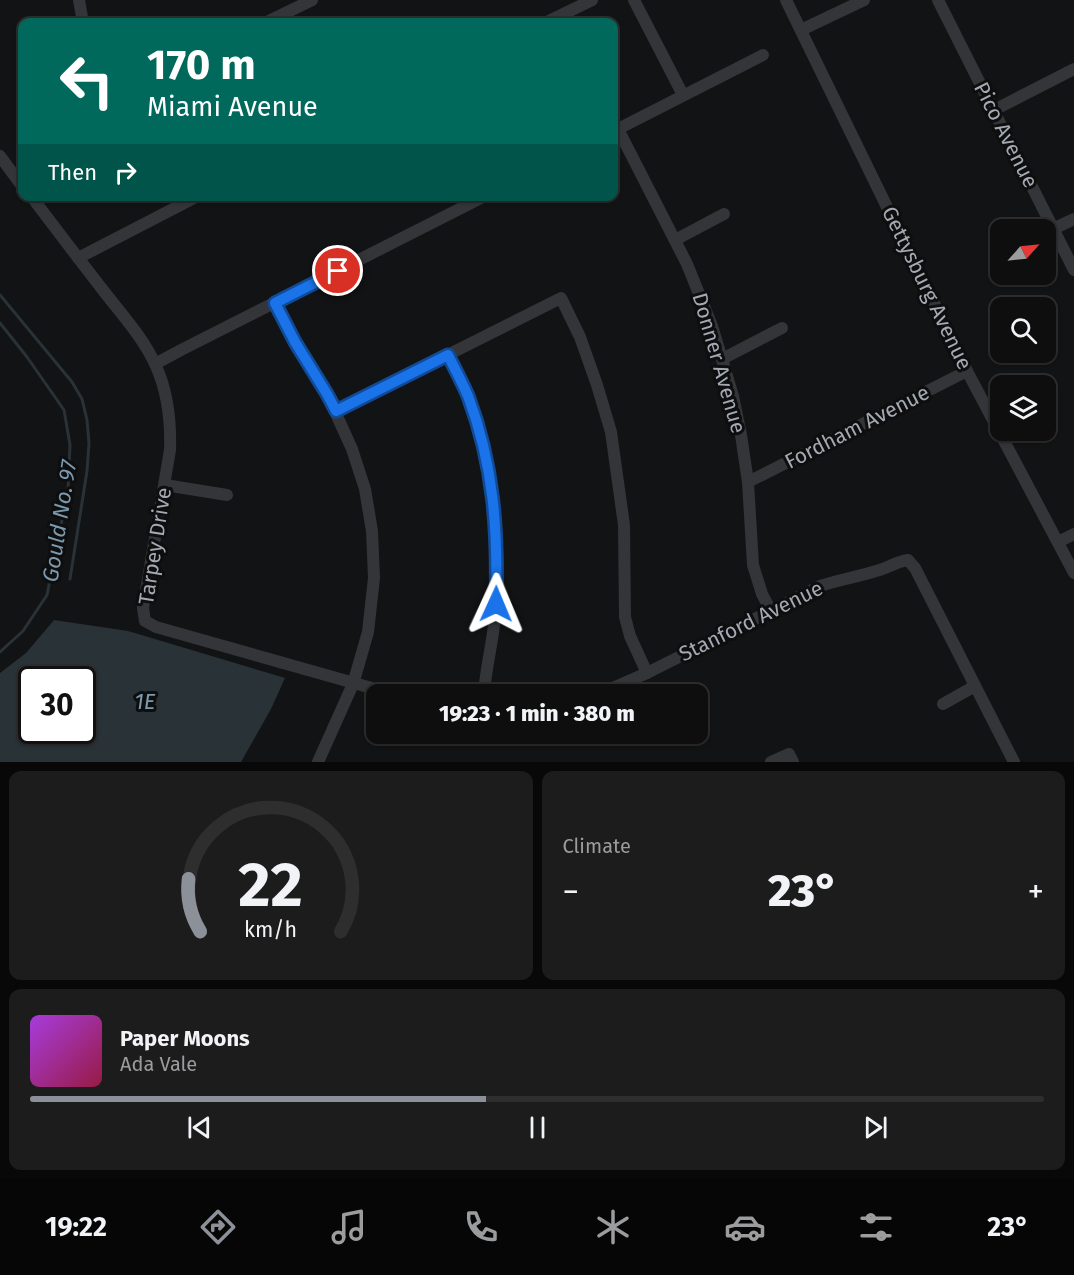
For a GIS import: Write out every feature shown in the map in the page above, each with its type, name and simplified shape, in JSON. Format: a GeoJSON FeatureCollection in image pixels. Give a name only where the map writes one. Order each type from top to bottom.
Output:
{"type":"FeatureCollection","features":[{"type":"Feature","properties":{"kind":"street"},"geometry":{"type":"LineString","coordinates":[[80,0],[82,18]]}},
{"type":"Feature","properties":{"kind":"street"},"geometry":{"type":"LineString","coordinates":[[275,18],[312,0]]}},
{"type":"Feature","properties":{"kind":"street"},"geometry":{"type":"LineString","coordinates":[[554,18],[592,0]]}},
{"type":"Feature","properties":{"kind":"street"},"geometry":{"type":"LineString","coordinates":[[634,0],[683,95]]}},
{"type":"Feature","properties":{"kind":"street","name":"Gettysburg Avenue"},"geometry":{"type":"LineString","coordinates":[[786,0],[967,371],[1074,573]]}},
{"type":"Feature","properties":{"kind":"street"},"geometry":{"type":"LineString","coordinates":[[801,30],[864,0]]}},
{"type":"Feature","properties":{"kind":"street","name":"Pico Avenue"},"geometry":{"type":"LineString","coordinates":[[938,0],[1048,219]]}},
{"type":"Feature","properties":{"kind":"street"},"geometry":{"type":"LineString","coordinates":[[618,129],[763,55]]}},
{"type":"Feature","properties":{"kind":"street"},"geometry":{"type":"LineString","coordinates":[[994,110],[1074,69]]}},
{"type":"Feature","properties":{"kind":"street","name":"Donner Avenue"},"geometry":{"type":"LineString","coordinates":[[618,134],[675,240],[701,297],[722,359],[741,435],[748,482],[753,565],[762,594],[771,611]]}},
{"type":"Feature","properties":{"kind":"street"},"geometry":{"type":"LineString","coordinates":[[0,156],[18,181]]}},
{"type":"Feature","properties":{"kind":"street","name":"Tarpey Drive"},"geometry":{"type":"LineString","coordinates":[[35,201],[137,334],[155,364],[168,405],[171,426],[170,450],[143,608],[145,621],[156,627],[353,684]]}},
{"type":"Feature","properties":{"kind":"street"},"geometry":{"type":"LineString","coordinates":[[155,364],[475,201]]}},
{"type":"Feature","properties":{"kind":"street"},"geometry":{"type":"LineString","coordinates":[[78,258],[173,202]]}},
{"type":"Feature","properties":{"kind":"street"},"geometry":{"type":"LineString","coordinates":[[675,240],[724,214]]}},
{"type":"Feature","properties":{"kind":"street"},"geometry":{"type":"LineString","coordinates":[[1056,228],[1074,219]]}},
{"type":"Feature","properties":{"kind":"street","name":"Pico Avenue"},"geometry":{"type":"LineString","coordinates":[[1056,236],[1074,270]]}},
{"type":"Feature","properties":{"kind":"street"},"geometry":{"type":"LineString","coordinates":[[336,411],[561,298],[580,337],[611,432],[624,525],[625,617],[630,636],[647,672]]}},
{"type":"Feature","properties":{"kind":"street"},"geometry":{"type":"LineString","coordinates":[[275,303],[336,411],[352,449],[364,489],[372,531],[374,578],[368,632],[353,684],[318,762]]}},
{"type":"Feature","properties":{"kind":"street"},"geometry":{"type":"LineString","coordinates":[[722,359],[782,328]]}},
{"type":"Feature","properties":{"kind":"street"},"geometry":{"type":"LineString","coordinates":[[448,355],[467,396],[483,445],[492,487],[497,556],[496,604],[492,648],[485,684]]}},
{"type":"Feature","properties":{"kind":"street","name":"Fordham Avenue"},"geometry":{"type":"LineString","coordinates":[[748,482],[967,371]]}},
{"type":"Feature","properties":{"kind":"street"},"geometry":{"type":"LineString","coordinates":[[165,485],[226,495]]}},
{"type":"Feature","properties":{"kind":"street"},"geometry":{"type":"LineString","coordinates":[[1058,542],[1074,534]]}},
{"type":"Feature","properties":{"kind":"street","name":"Stanford Avenue"},"geometry":{"type":"LineString","coordinates":[[621,684],[820,586],[880,570],[898,561],[908,560],[915,568],[975,686]]}},
{"type":"Feature","properties":{"kind":"street"},"geometry":{"type":"LineString","coordinates":[[353,684],[366,687]]}},
{"type":"Feature","properties":{"kind":"street"},"geometry":{"type":"LineString","coordinates":[[943,704],[975,686],[1014,762]]}},
{"type":"Feature","properties":{"kind":"street"},"geometry":{"type":"LineString","coordinates":[[771,762],[791,758]]}},
{"type":"Feature","properties":{"kind":"water","name":"1E"},"geometry":{"type":"Polygon","coordinates":[[[54,620],[128,631],[285,678],[271,709],[241,762],[0,762],[0,673],[26,653],[54,620]]]}},
{"type":"Feature","properties":{"kind":"waterway"},"geometry":{"type":"LineString","coordinates":[[0,295],[72,382],[82,399],[89,443],[87,471],[70,579]]}},
{"type":"Feature","properties":{"kind":"waterway","name":"Gould No. 97"},"geometry":{"type":"LineString","coordinates":[[0,323],[64,410],[70,445],[68,490],[47,595],[23,631],[0,652]]}},
{"type":"Feature","properties":{"kind":"route"},"geometry":{"type":"LineString","coordinates":[[338,271],[275,303],[336,411],[448,355],[467,396],[483,445],[492,487],[496,524],[496,604]]}}]}
